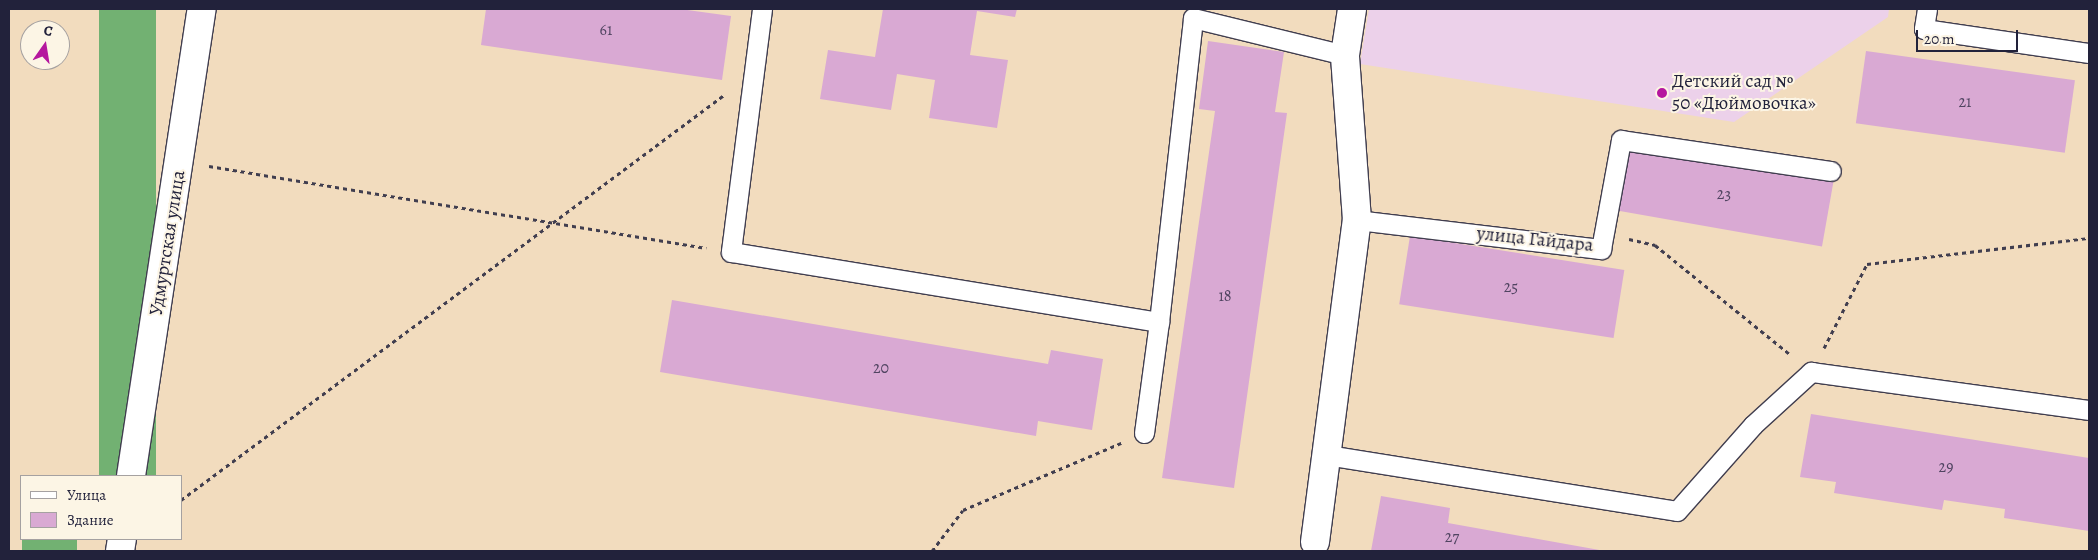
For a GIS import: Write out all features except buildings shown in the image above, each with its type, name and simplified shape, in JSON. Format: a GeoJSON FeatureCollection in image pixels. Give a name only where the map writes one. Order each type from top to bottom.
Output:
{"type":"FeatureCollection","features":[{"type":"Feature","properties":{"kind":"street","name":"Удмуртская улица"},"geometry":{"type":"LineString","coordinates":[[131,475],[202,9]]}},
{"type":"Feature","properties":{"kind":"street"},"geometry":{"type":"LineString","coordinates":[[1315,542],[1357,220],[1345,55],[1352,9]]}},
{"type":"Feature","properties":{"kind":"lane"},"geometry":{"type":"LineString","coordinates":[[762,9],[731,252],[1159,322]]}},
{"type":"Feature","properties":{"kind":"lane"},"geometry":{"type":"LineString","coordinates":[[1927,9],[1924,29],[2089,53]]}},
{"type":"Feature","properties":{"kind":"lane"},"geometry":{"type":"LineString","coordinates":[[1144,433],[1159,322],[1193,14],[1345,55]]}},
{"type":"Feature","properties":{"kind":"lane","name":"улица Гайдара"},"geometry":{"type":"LineString","coordinates":[[1357,220],[1601,249],[1620,140],[1831,172]]}},
{"type":"Feature","properties":{"kind":"lane"},"geometry":{"type":"LineString","coordinates":[[1327,455],[1677,511],[1754,426],[1811,372],[2089,410]]}},
{"type":"Feature","properties":{"kind":"path"},"geometry":{"type":"LineString","coordinates":[[182,499],[754,72]]}},
{"type":"Feature","properties":{"kind":"path"},"geometry":{"type":"LineString","coordinates":[[180,162],[731,252]]}},
{"type":"Feature","properties":{"kind":"path"},"geometry":{"type":"LineString","coordinates":[[1604,234],[1655,245],[1811,372],[1866,264],[2089,238]]}},
{"type":"Feature","properties":{"kind":"path"},"geometry":{"type":"LineString","coordinates":[[932,551],[963,510],[1144,433]]}},
{"type":"Feature","properties":{"kind":"shaded area","name":"Детский сад № 50 «Дюймовочка»"},"geometry":{"type":"Polygon","coordinates":[[[1369,9],[1889,9],[1888,17],[1734,122],[1360,64],[1369,9]]]}},
{"type":"Feature","properties":{"kind":"green space"},"geometry":{"type":"Polygon","coordinates":[[[99,9],[156,9],[156,475],[99,475],[99,9]]]}},
{"type":"Feature","properties":{"kind":"green space"},"geometry":{"type":"Polygon","coordinates":[[[22,540],[77,540],[77,551],[22,551],[22,540]]]}},
{"type":"Feature","properties":{"kind":"place","name":"Детский сад № 50 «Дюймовочка»"},"geometry":{"type":"Point","coordinates":[1662,93]}}]}
